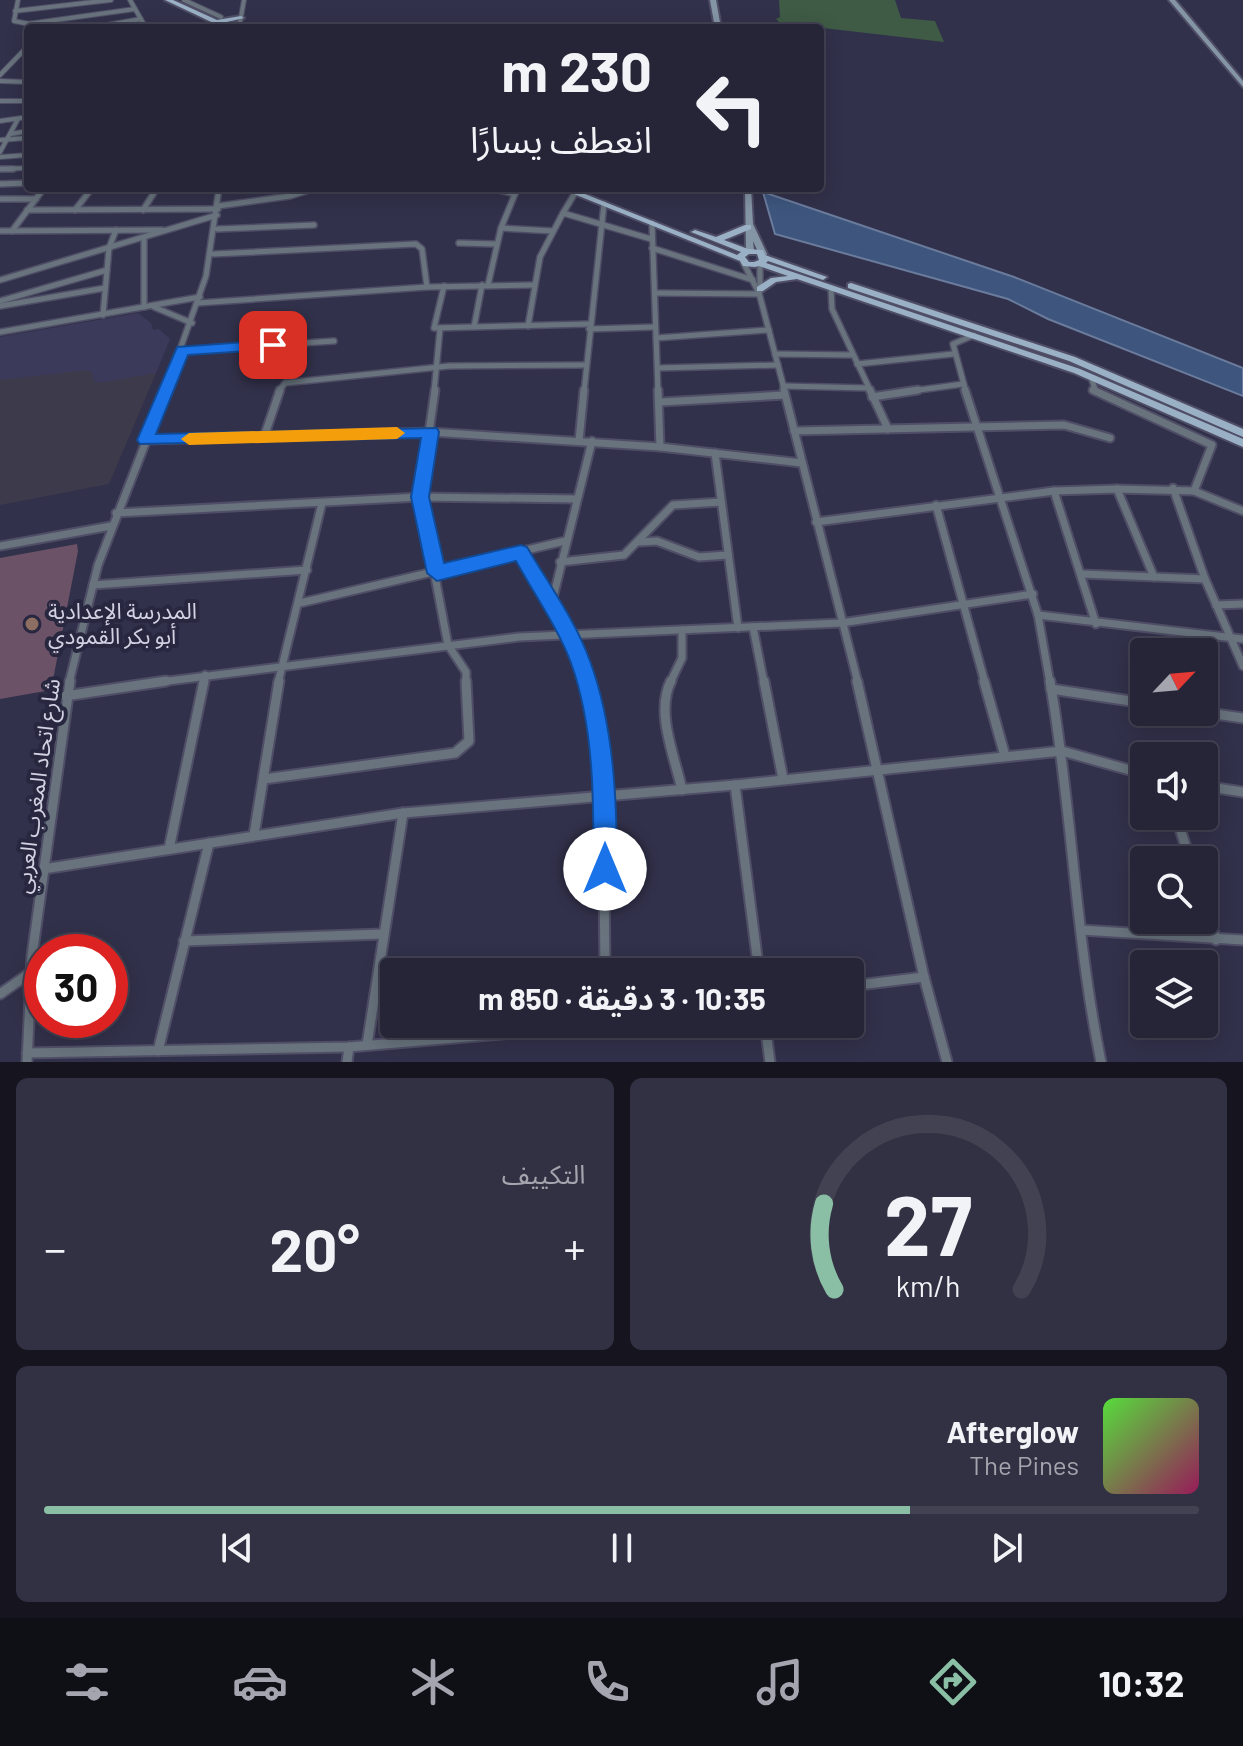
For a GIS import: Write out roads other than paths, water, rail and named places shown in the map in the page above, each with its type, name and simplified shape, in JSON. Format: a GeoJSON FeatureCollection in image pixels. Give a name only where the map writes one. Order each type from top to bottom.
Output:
{"type":"FeatureCollection","features":[{"type":"Feature","properties":{"kind":"main road"},"geometry":{"type":"LineString","coordinates":[[156,0],[218,22],[242,16]]}},
{"type":"Feature","properties":{"kind":"main road"},"geometry":{"type":"LineString","coordinates":[[168,0],[218,22]]}},
{"type":"Feature","properties":{"kind":"main road"},"geometry":{"type":"LineString","coordinates":[[581,192],[742,260],[762,260],[1072,359],[1243,433]]}},
{"type":"Feature","properties":{"kind":"main road"},"geometry":{"type":"LineString","coordinates":[[583,192],[748,251],[800,278],[976,335],[1091,377],[1243,443]]}},
{"type":"Feature","properties":{"kind":"main road"},"geometry":{"type":"LineString","coordinates":[[716,240],[748,225]]}},
{"type":"Feature","properties":{"kind":"main road"},"geometry":{"type":"LineString","coordinates":[[742,260],[748,251]]}},
{"type":"Feature","properties":{"kind":"main road"},"geometry":{"type":"LineString","coordinates":[[760,292],[774,280],[800,278]]}},
{"type":"Feature","properties":{"kind":"street"},"geometry":{"type":"LineString","coordinates":[[18,0],[14,21],[27,24],[135,9]]}},
{"type":"Feature","properties":{"kind":"street"},"geometry":{"type":"LineString","coordinates":[[15,11],[111,0]]}},
{"type":"Feature","properties":{"kind":"street"},"geometry":{"type":"LineString","coordinates":[[130,0],[144,24]]}},
{"type":"Feature","properties":{"kind":"street"},"geometry":{"type":"LineString","coordinates":[[184,0],[218,22]]}},
{"type":"Feature","properties":{"kind":"street"},"geometry":{"type":"LineString","coordinates":[[240,24],[244,0]]}},
{"type":"Feature","properties":{"kind":"street"},"geometry":{"type":"LineString","coordinates":[[713,0],[717,24]]}},
{"type":"Feature","properties":{"kind":"street"},"geometry":{"type":"LineString","coordinates":[[1172,0],[1243,85]]}},
{"type":"Feature","properties":{"kind":"street"},"geometry":{"type":"LineString","coordinates":[[242,16],[245,24]]}},
{"type":"Feature","properties":{"kind":"street"},"geometry":{"type":"LineString","coordinates":[[113,24],[141,19]]}},
{"type":"Feature","properties":{"kind":"street"},"geometry":{"type":"LineString","coordinates":[[0,78],[24,51]]}},
{"type":"Feature","properties":{"kind":"street"},"geometry":{"type":"LineString","coordinates":[[0,78],[24,81]]}},
{"type":"Feature","properties":{"kind":"street"},"geometry":{"type":"LineString","coordinates":[[0,101],[24,101]]}},
{"type":"Feature","properties":{"kind":"street"},"geometry":{"type":"LineString","coordinates":[[0,121],[24,118]]}},
{"type":"Feature","properties":{"kind":"street"},"geometry":{"type":"LineString","coordinates":[[18,119],[0,154],[24,155]]}},
{"type":"Feature","properties":{"kind":"street"},"geometry":{"type":"LineString","coordinates":[[0,169],[24,168]]}},
{"type":"Feature","properties":{"kind":"street"},"geometry":{"type":"LineString","coordinates":[[0,184],[24,183]]}},
{"type":"Feature","properties":{"kind":"street"},"geometry":{"type":"LineString","coordinates":[[12,231],[41,192]]}},
{"type":"Feature","properties":{"kind":"street"},"geometry":{"type":"LineString","coordinates":[[75,210],[89,192]]}},
{"type":"Feature","properties":{"kind":"street"},"geometry":{"type":"LineString","coordinates":[[143,210],[154,192]]}},
{"type":"Feature","properties":{"kind":"street","name":"شارع اتحاد المغرب العربي"},"geometry":{"type":"LineString","coordinates":[[35,934],[65,696],[111,526],[192,323],[213,254],[219,192]]}},
{"type":"Feature","properties":{"kind":"street"},"geometry":{"type":"LineString","coordinates":[[273,192],[273,199]]}},
{"type":"Feature","properties":{"kind":"street"},"geometry":{"type":"LineString","coordinates":[[290,196],[292,192]]}},
{"type":"Feature","properties":{"kind":"street"},"geometry":{"type":"LineString","coordinates":[[0,280],[169,230],[218,210],[303,192]]}},
{"type":"Feature","properties":{"kind":"street"},"geometry":{"type":"LineString","coordinates":[[474,327],[495,244],[517,192]]}},
{"type":"Feature","properties":{"kind":"street"},"geometry":{"type":"LineString","coordinates":[[528,326],[540,257],[576,192]]}},
{"type":"Feature","properties":{"kind":"street"},"geometry":{"type":"LineString","coordinates":[[748,192],[748,251]]}},
{"type":"Feature","properties":{"kind":"street"},"geometry":{"type":"LineString","coordinates":[[0,199],[36,199]]}},
{"type":"Feature","properties":{"kind":"street"},"geometry":{"type":"LineString","coordinates":[[579,441],[604,204]]}},
{"type":"Feature","properties":{"kind":"street"},"geometry":{"type":"LineString","coordinates":[[27,210],[218,210]]}},
{"type":"Feature","properties":{"kind":"street"},"geometry":{"type":"LineString","coordinates":[[563,213],[651,239]]}},
{"type":"Feature","properties":{"kind":"street"},"geometry":{"type":"LineString","coordinates":[[652,223],[661,402],[660,447]]}},
{"type":"Feature","properties":{"kind":"street"},"geometry":{"type":"LineString","coordinates":[[217,229],[314,225]]}},
{"type":"Feature","properties":{"kind":"street"},"geometry":{"type":"LineString","coordinates":[[748,225],[762,260],[760,292],[879,768],[924,977],[947,1062]]}},
{"type":"Feature","properties":{"kind":"street"},"geometry":{"type":"LineString","coordinates":[[501,228],[553,231]]}},
{"type":"Feature","properties":{"kind":"street"},"geometry":{"type":"LineString","coordinates":[[103,315],[109,248],[116,230]]}},
{"type":"Feature","properties":{"kind":"street"},"geometry":{"type":"LineString","coordinates":[[0,231],[169,230]]}},
{"type":"Feature","properties":{"kind":"street"},"geometry":{"type":"LineString","coordinates":[[144,238],[148,307]]}},
{"type":"Feature","properties":{"kind":"street"},"geometry":{"type":"LineString","coordinates":[[459,243],[495,244]]}},
{"type":"Feature","properties":{"kind":"street"},"geometry":{"type":"LineString","coordinates":[[213,254],[416,244],[422,249],[427,287]]}},
{"type":"Feature","properties":{"kind":"street"},"geometry":{"type":"LineString","coordinates":[[652,248],[753,280]]}},
{"type":"Feature","properties":{"kind":"street"},"geometry":{"type":"LineString","coordinates":[[742,260],[760,292]]}},
{"type":"Feature","properties":{"kind":"street"},"geometry":{"type":"LineString","coordinates":[[0,303],[107,270]]}},
{"type":"Feature","properties":{"kind":"street"},"geometry":{"type":"LineString","coordinates":[[0,332],[199,300],[444,286],[533,285]]}},
{"type":"Feature","properties":{"kind":"street"},"geometry":{"type":"LineString","coordinates":[[444,286],[432,325],[440,329],[655,327]]}},
{"type":"Feature","properties":{"kind":"street"},"geometry":{"type":"LineString","coordinates":[[0,303],[105,288]]}},
{"type":"Feature","properties":{"kind":"street"},"geometry":{"type":"LineString","coordinates":[[831,288],[832,309],[888,429]]}},
{"type":"Feature","properties":{"kind":"street"},"geometry":{"type":"LineString","coordinates":[[655,293],[760,292]]}},
{"type":"Feature","properties":{"kind":"street"},"geometry":{"type":"LineString","coordinates":[[148,307],[192,323]]}},
{"type":"Feature","properties":{"kind":"street"},"geometry":{"type":"LineString","coordinates":[[264,779],[464,749],[470,737],[468,681],[463,662],[448,645],[437,573],[420,497],[431,432],[440,329]]}},
{"type":"Feature","properties":{"kind":"street"},"geometry":{"type":"LineString","coordinates":[[656,338],[769,330]]}},
{"type":"Feature","properties":{"kind":"street"},"geometry":{"type":"LineString","coordinates":[[976,335],[953,344],[953,354],[1038,615],[1062,751],[1086,989],[1101,1062]]}},
{"type":"Feature","properties":{"kind":"street"},"geometry":{"type":"LineString","coordinates":[[182,351],[334,341]]}},
{"type":"Feature","properties":{"kind":"street"},"geometry":{"type":"LineString","coordinates":[[775,354],[853,355]]}},
{"type":"Feature","properties":{"kind":"street"},"geometry":{"type":"LineString","coordinates":[[857,364],[953,354]]}},
{"type":"Feature","properties":{"kind":"street"},"geometry":{"type":"LineString","coordinates":[[264,437],[283,383],[438,367],[586,365]]}},
{"type":"Feature","properties":{"kind":"street"},"geometry":{"type":"LineString","coordinates":[[658,368],[778,365]]}},
{"type":"Feature","properties":{"kind":"street"},"geometry":{"type":"LineString","coordinates":[[1091,377],[1093,391],[1212,445],[1213,450],[1194,491]]}},
{"type":"Feature","properties":{"kind":"street"},"geometry":{"type":"LineString","coordinates":[[872,397],[963,384]]}},
{"type":"Feature","properties":{"kind":"street"},"geometry":{"type":"LineString","coordinates":[[661,402],[784,391],[868,388]]}},
{"type":"Feature","properties":{"kind":"street"},"geometry":{"type":"LineString","coordinates":[[794,431],[1064,425],[1110,438]]}},
{"type":"Feature","properties":{"kind":"street"},"geometry":{"type":"LineString","coordinates":[[145,440],[431,432],[592,441],[802,463]]}},
{"type":"Feature","properties":{"kind":"street"},"geometry":{"type":"LineString","coordinates":[[551,607],[592,441]]}},
{"type":"Feature","properties":{"kind":"street"},"geometry":{"type":"LineString","coordinates":[[715,453],[738,628]]}},
{"type":"Feature","properties":{"kind":"street"},"geometry":{"type":"LineString","coordinates":[[1173,488],[1205,579],[1243,666]]}},
{"type":"Feature","properties":{"kind":"street"},"geometry":{"type":"LineString","coordinates":[[816,522],[1054,491],[1117,489],[1173,488],[1194,491],[1243,511]]}},
{"type":"Feature","properties":{"kind":"street"},"geometry":{"type":"LineString","coordinates":[[1117,489],[1154,577]]}},
{"type":"Feature","properties":{"kind":"street"},"geometry":{"type":"LineString","coordinates":[[1054,491],[1096,624]]}},
{"type":"Feature","properties":{"kind":"street"},"geometry":{"type":"LineString","coordinates":[[116,513],[420,497],[577,499]]}},
{"type":"Feature","properties":{"kind":"street"},"geometry":{"type":"LineString","coordinates":[[560,562],[605,560],[624,555],[673,505],[721,502]]}},
{"type":"Feature","properties":{"kind":"street"},"geometry":{"type":"LineString","coordinates":[[254,835],[281,667],[300,603],[322,503]]}},
{"type":"Feature","properties":{"kind":"street"},"geometry":{"type":"LineString","coordinates":[[936,505],[1005,756]]}},
{"type":"Feature","properties":{"kind":"street"},"geometry":{"type":"LineString","coordinates":[[0,546],[111,526]]}},
{"type":"Feature","properties":{"kind":"street"},"geometry":{"type":"LineString","coordinates":[[300,603],[565,541]]}},
{"type":"Feature","properties":{"kind":"street"},"geometry":{"type":"LineString","coordinates":[[640,542],[657,541],[699,557],[728,555]]}},
{"type":"Feature","properties":{"kind":"street"},"geometry":{"type":"LineString","coordinates":[[521,552],[580,659],[590,693],[606,796],[605,958]]}},
{"type":"Feature","properties":{"kind":"street"},"geometry":{"type":"LineString","coordinates":[[93,585],[307,570]]}},
{"type":"Feature","properties":{"kind":"street"},"geometry":{"type":"LineString","coordinates":[[1082,574],[1205,579]]}},
{"type":"Feature","properties":{"kind":"street"},"geometry":{"type":"LineString","coordinates":[[65,696],[448,645],[841,623],[1033,594]]}},
{"type":"Feature","properties":{"kind":"street"},"geometry":{"type":"LineString","coordinates":[[1216,605],[1243,604]]}},
{"type":"Feature","properties":{"kind":"street"},"geometry":{"type":"LineString","coordinates":[[1038,615],[1243,639]]}},
{"type":"Feature","properties":{"kind":"street"},"geometry":{"type":"LineString","coordinates":[[753,627],[783,779]]}},
{"type":"Feature","properties":{"kind":"street"},"geometry":{"type":"LineString","coordinates":[[682,630],[682,658],[664,694],[665,714],[682,790]]}},
{"type":"Feature","properties":{"kind":"street"},"geometry":{"type":"LineString","coordinates":[[169,849],[205,675]]}},
{"type":"Feature","properties":{"kind":"street"},"geometry":{"type":"LineString","coordinates":[[1051,689],[1130,701]]}},
{"type":"Feature","properties":{"kind":"street"},"geometry":{"type":"LineString","coordinates":[[1218,714],[1243,718]]}},
{"type":"Feature","properties":{"kind":"street"},"geometry":{"type":"LineString","coordinates":[[43,869],[403,813],[735,785],[1005,756],[1062,751],[1130,770]]}},
{"type":"Feature","properties":{"kind":"street"},"geometry":{"type":"LineString","coordinates":[[735,785],[757,958]]}},
{"type":"Feature","properties":{"kind":"street"},"geometry":{"type":"LineString","coordinates":[[1218,788],[1243,792]]}},
{"type":"Feature","properties":{"kind":"street"},"geometry":{"type":"LineString","coordinates":[[367,1045],[403,813]]}},
{"type":"Feature","properties":{"kind":"street"},"geometry":{"type":"LineString","coordinates":[[158,1051],[209,843]]}},
{"type":"Feature","properties":{"kind":"street"},"geometry":{"type":"LineString","coordinates":[[1081,930],[1243,940]]}},
{"type":"Feature","properties":{"kind":"street"},"geometry":{"type":"LineString","coordinates":[[184,941],[383,934]]}},
{"type":"Feature","properties":{"kind":"street"},"geometry":{"type":"LineString","coordinates":[[1214,934],[1216,940]]}},
{"type":"Feature","properties":{"kind":"street"},"geometry":{"type":"LineString","coordinates":[[0,994],[24,977]]}},
{"type":"Feature","properties":{"kind":"street"},"geometry":{"type":"LineString","coordinates":[[864,984],[924,977]]}},
{"type":"Feature","properties":{"kind":"street","name":"شارع اتحاد المغرب العربي"},"geometry":{"type":"LineString","coordinates":[[27,1058],[28,1038]]}},
{"type":"Feature","properties":{"kind":"street"},"geometry":{"type":"LineString","coordinates":[[27,1058],[158,1051],[349,1047],[450,1038]]}},
{"type":"Feature","properties":{"kind":"street"},"geometry":{"type":"LineString","coordinates":[[767,1038],[770,1062]]}},
{"type":"Feature","properties":{"kind":"street"},"geometry":{"type":"LineString","coordinates":[[347,1062],[349,1047]]}},
{"type":"Feature","properties":{"kind":"water"},"geometry":{"type":"Polygon","coordinates":[[[763,192],[1014,277],[1243,368],[1243,396],[1048,319],[1008,299],[775,234],[763,192]]]}},
{"type":"Feature","properties":{"kind":"place","name":"المدرسة الإعدادية أبو بكر القمودي"},"geometry":{"type":"Point","coordinates":[32,624]}}]}
